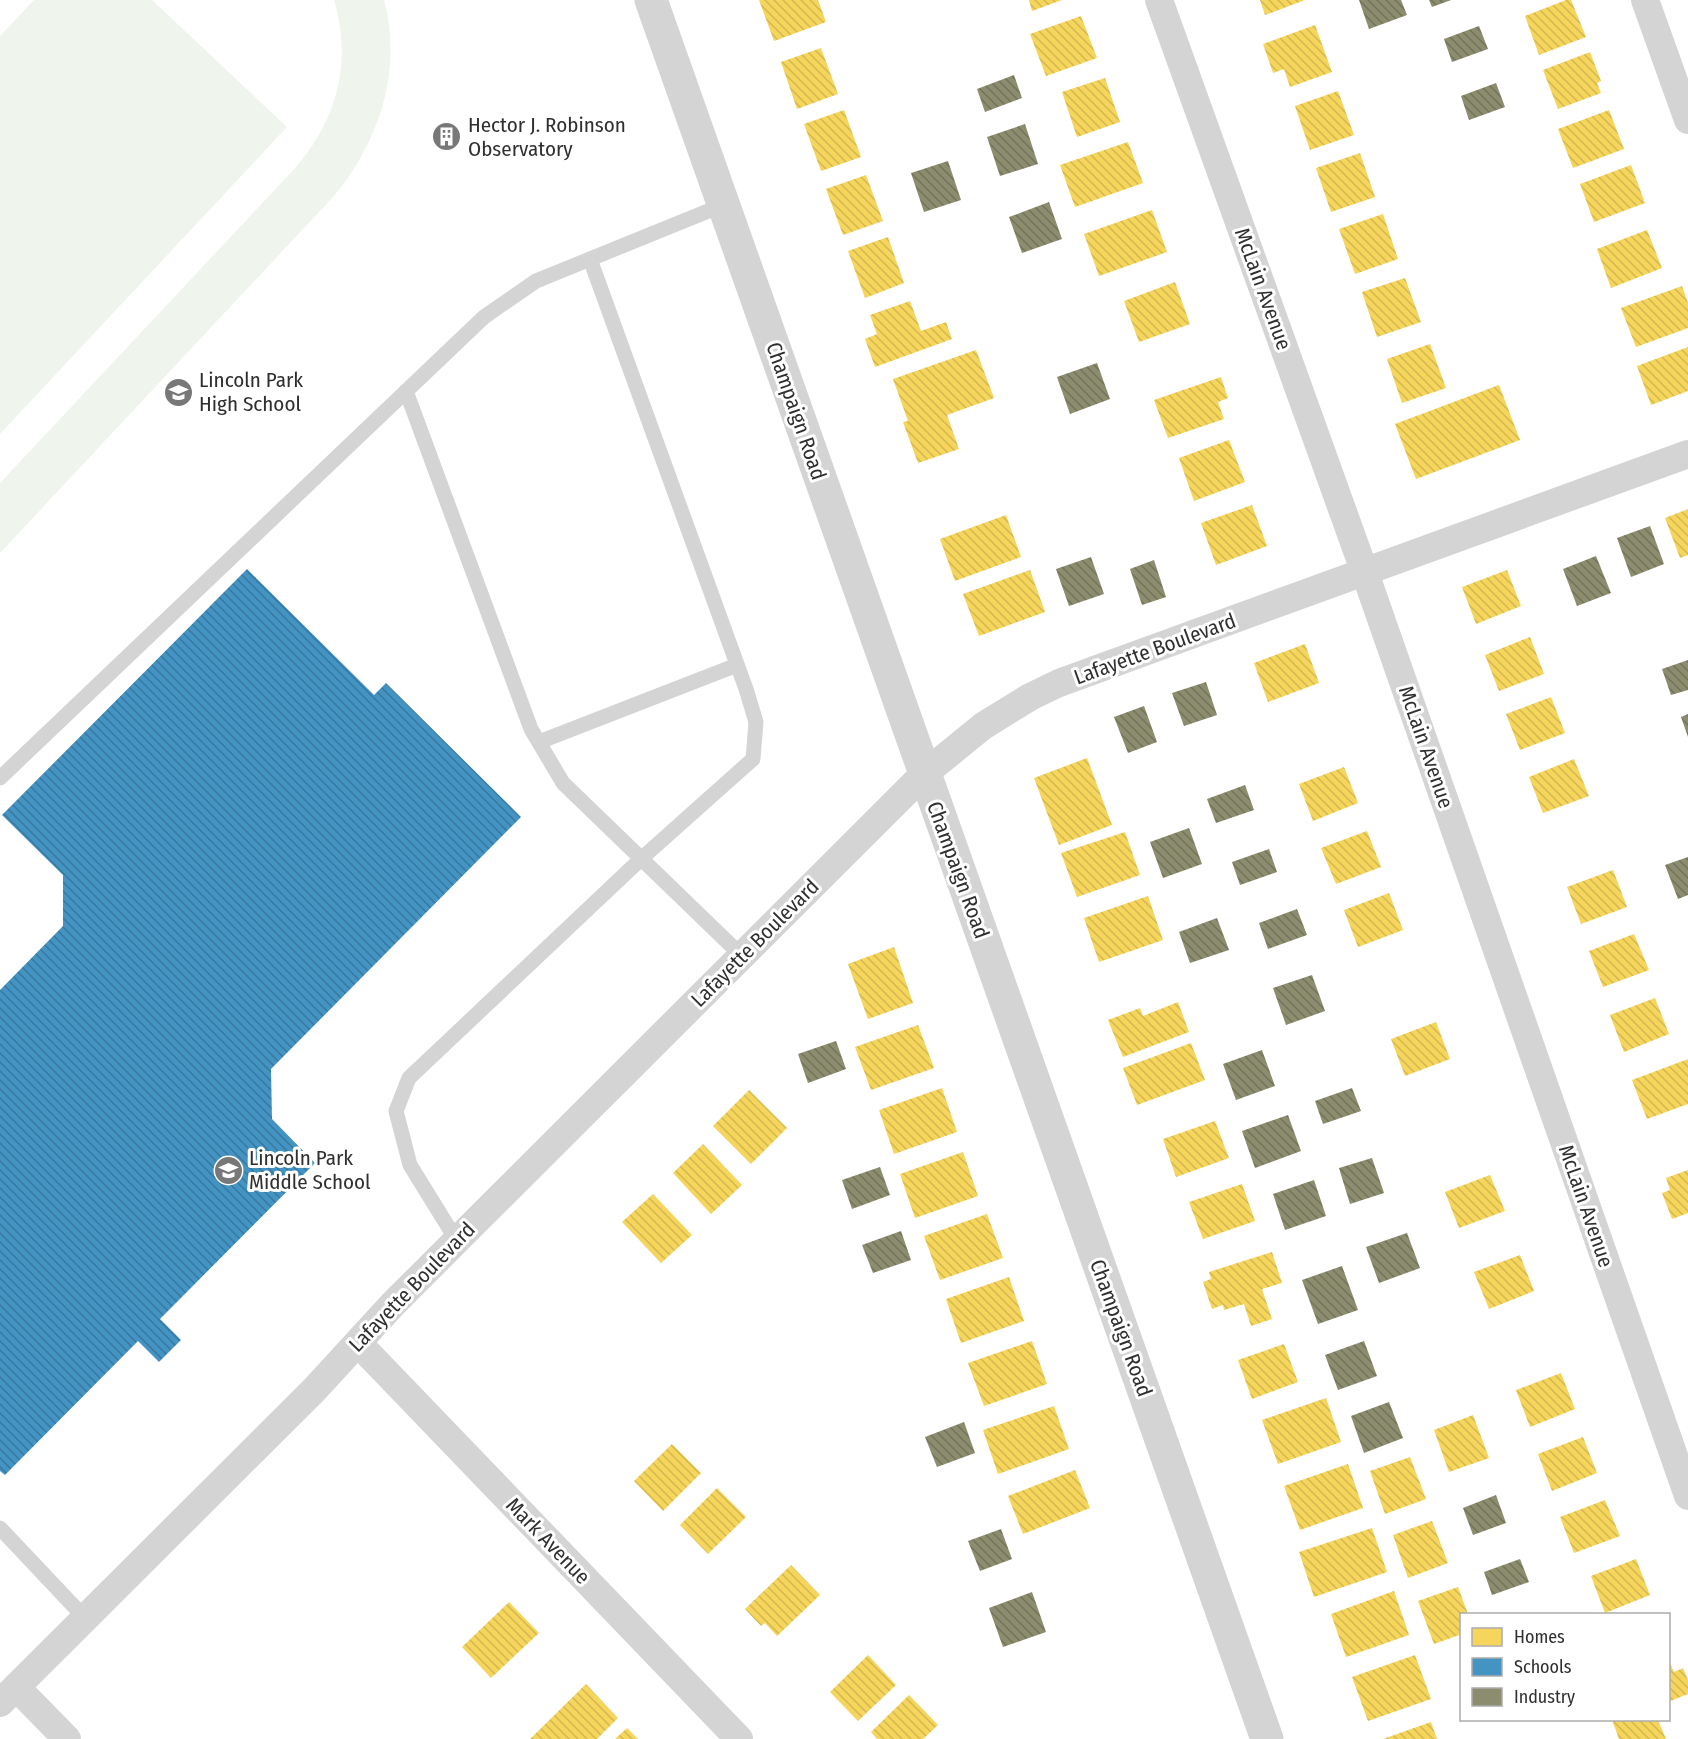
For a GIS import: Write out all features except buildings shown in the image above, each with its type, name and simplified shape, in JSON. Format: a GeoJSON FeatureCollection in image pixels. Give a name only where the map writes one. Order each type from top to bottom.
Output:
{"type":"FeatureCollection","features":[{"type":"Feature","properties":{"kind":"street","name":"Champaign Road"},"geometry":{"type":"LineString","coordinates":[[651,0],[1267,1739]]}},
{"type":"Feature","properties":{"kind":"street","name":"McLain Avenue"},"geometry":{"type":"LineString","coordinates":[[1160,0],[1365,573],[1688,1496]]}},
{"type":"Feature","properties":{"kind":"street"},"geometry":{"type":"LineString","coordinates":[[1646,0],[1688,120]]}},
{"type":"Feature","properties":{"kind":"street","name":"Lafayette Boulevard"},"geometry":{"type":"LineString","coordinates":[[8,1695],[314,1390],[393,1304],[924,774],[983,726],[1030,697],[1050,688],[1688,454]]}},
{"type":"Feature","properties":{"kind":"street","name":"Mark Avenue"},"geometry":{"type":"LineString","coordinates":[[358,1343],[739,1739]]}},
{"type":"Feature","properties":{"kind":"street"},"geometry":{"type":"LineString","coordinates":[[8,1695],[67,1739]]}},
{"type":"Feature","properties":{"kind":"lane"},"geometry":{"type":"LineString","coordinates":[[0,778],[484,317],[536,281],[723,205]]}},
{"type":"Feature","properties":{"kind":"lane"},"geometry":{"type":"LineString","coordinates":[[457,1240],[410,1165],[396,1111],[409,1078],[642,858],[753,759],[756,722],[590,259]]}},
{"type":"Feature","properties":{"kind":"lane"},"geometry":{"type":"LineString","coordinates":[[406,391],[531,729],[563,783],[742,956]]}},
{"type":"Feature","properties":{"kind":"lane"},"geometry":{"type":"LineString","coordinates":[[539,742],[737,665]]}},
{"type":"Feature","properties":{"kind":"lane"},"geometry":{"type":"LineString","coordinates":[[0,1528],[85,1618]]}},
{"type":"Feature","properties":{"kind":"shaded area"},"geometry":{"type":"Polygon","coordinates":[[[34,0],[152,0],[287,127],[0,434],[0,36],[34,0]]]}},
{"type":"Feature","properties":{"kind":"shaded area"},"geometry":{"type":"Polygon","coordinates":[[[334,0],[384,0],[389,26],[391,53],[383,104],[375,129],[350,175],[334,196],[0,553],[0,483],[297,166],[323,128],[338,88],[341,67],[342,45],[334,0]]]}},
{"type":"Feature","properties":{"kind":"place","name":"Hector J. Robinson Observatory"},"geometry":{"type":"Point","coordinates":[447,137]}},
{"type":"Feature","properties":{"kind":"place","name":"Lincoln Park High School"},"geometry":{"type":"Point","coordinates":[178,392]}},
{"type":"Feature","properties":{"kind":"place","name":"Lincoln Park Middle School"},"geometry":{"type":"Point","coordinates":[228,1170]}}]}
